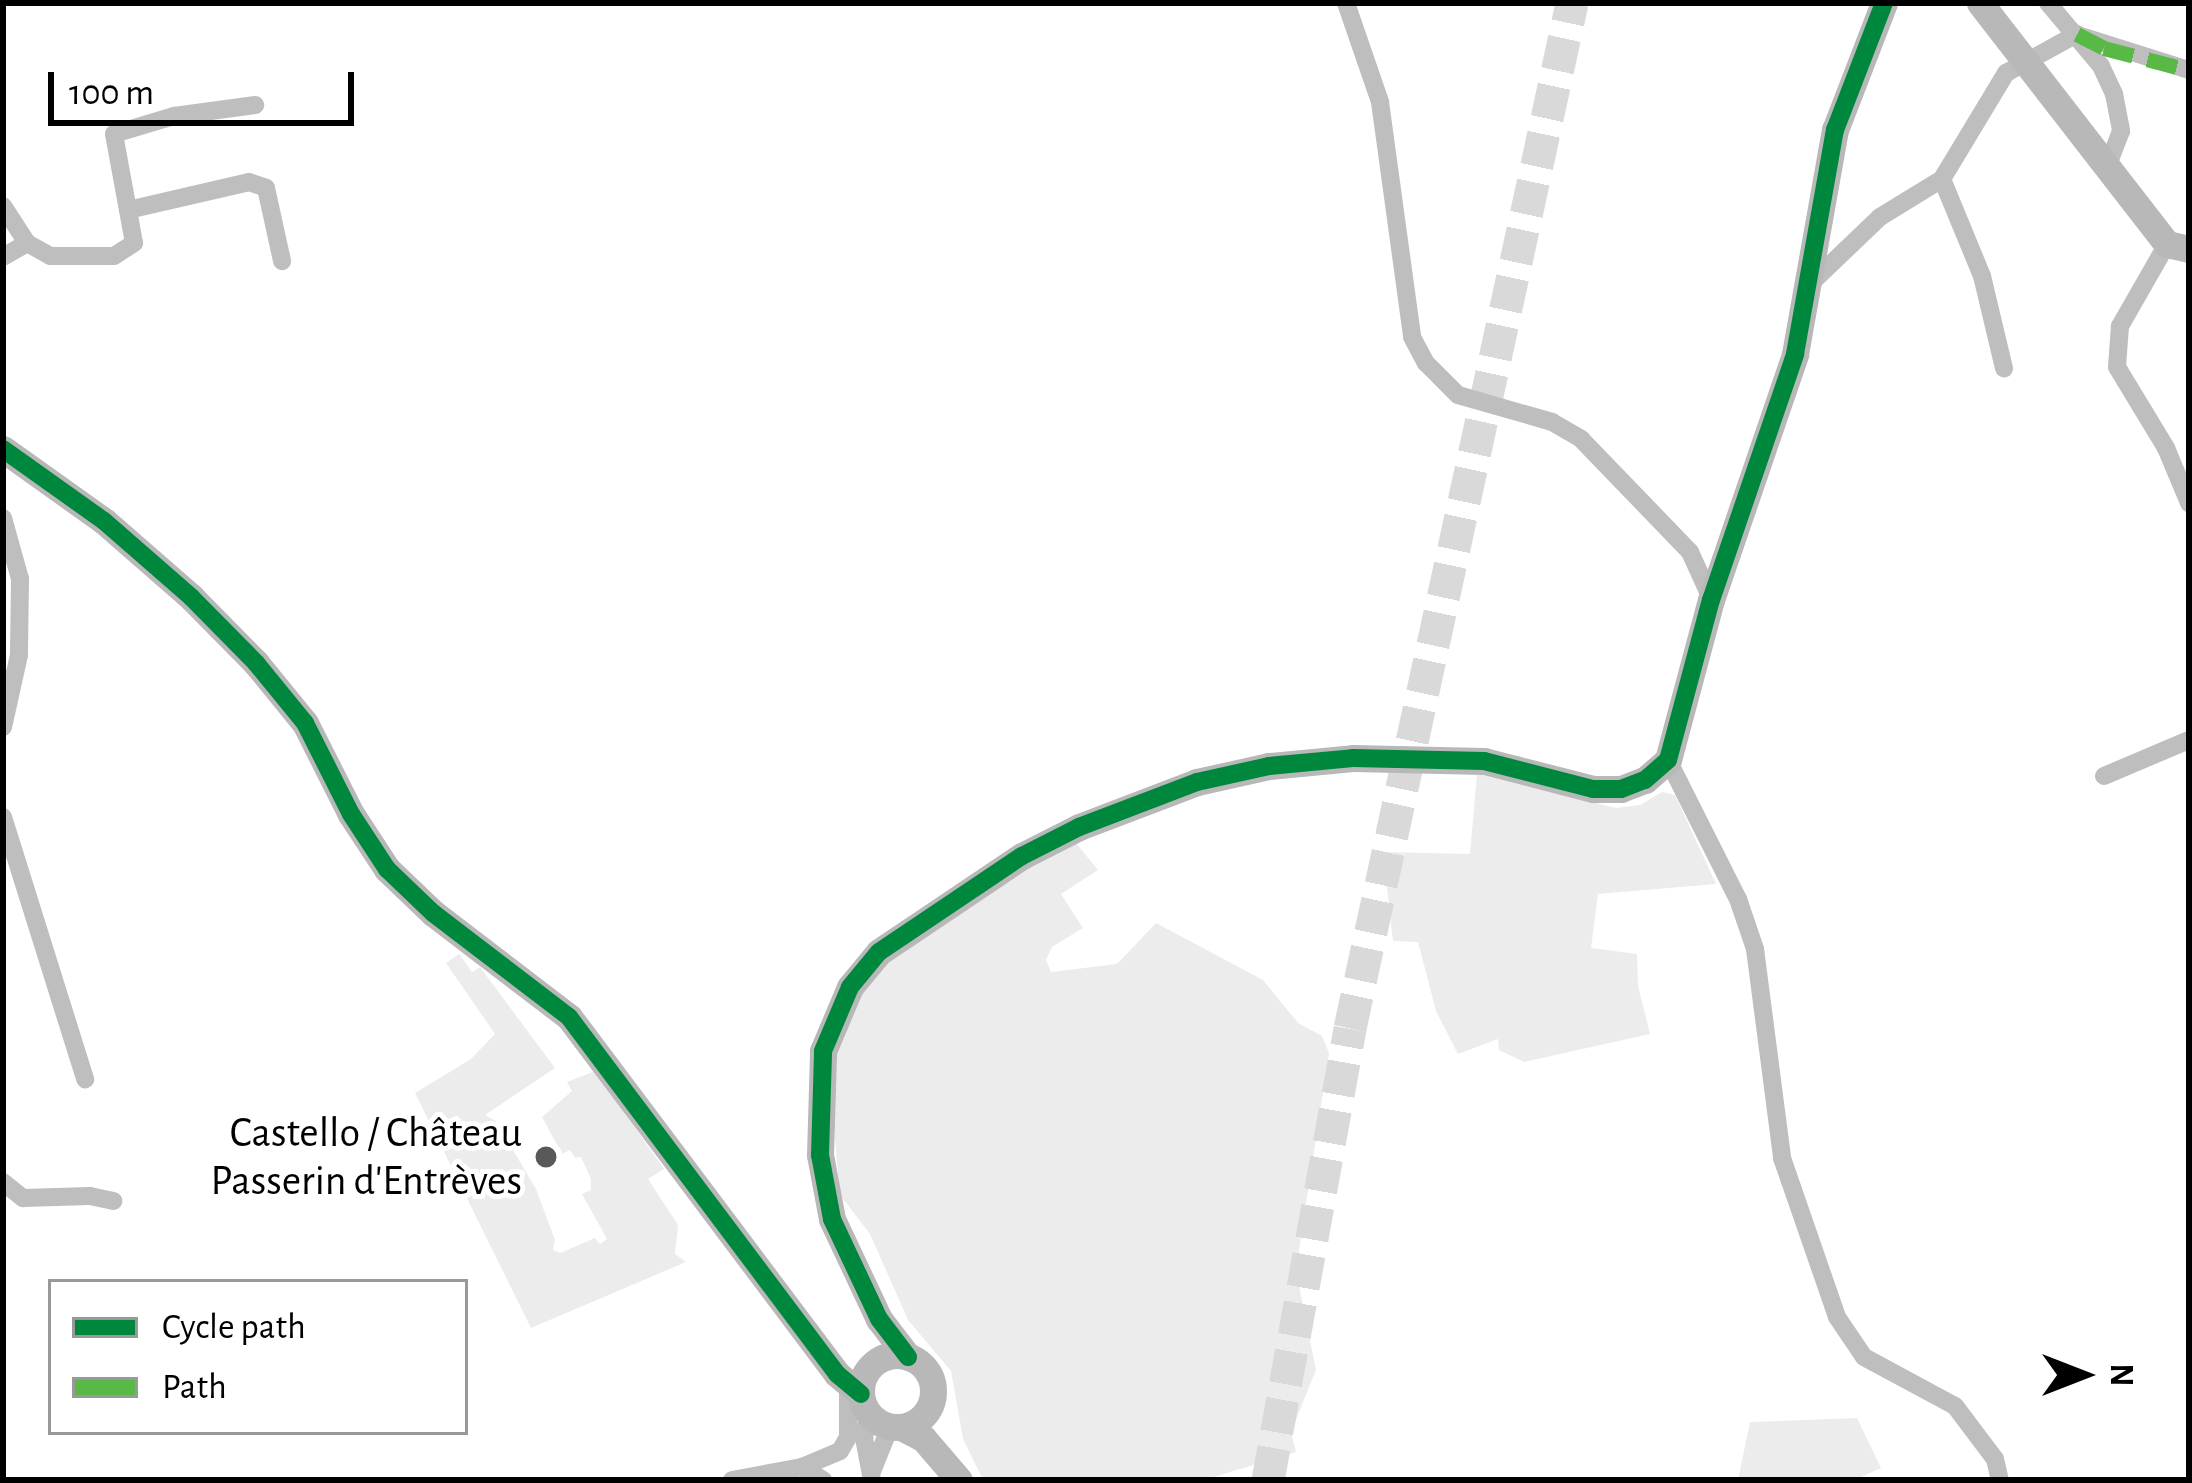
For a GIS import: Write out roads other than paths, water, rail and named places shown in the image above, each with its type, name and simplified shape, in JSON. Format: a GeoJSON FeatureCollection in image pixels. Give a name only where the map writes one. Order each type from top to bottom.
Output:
{"type":"FeatureCollection","features":[{"type":"Feature","properties":{"kind":"street"},"geometry":{"type":"LineString","coordinates":[[1346,3],[1380,102],[1412,338],[1426,363],[1458,395],[1552,422],[1581,439],[1690,552],[1712,600]]}},
{"type":"Feature","properties":{"kind":"street"},"geometry":{"type":"LineString","coordinates":[[955,1473],[928,1372],[908,1357],[879,1319],[832,1219],[817,1114],[823,1051],[850,987],[879,952],[909,929],[1079,827],[1197,782],[1269,766],[1353,758],[1484,761],[1593,789],[1621,789],[1645,780],[1668,760],[1712,600],[1780,411],[1835,130],[1884,3]]}},
{"type":"Feature","properties":{"kind":"street"},"geometry":{"type":"LineString","coordinates":[[1980,3],[2178,247],[2120,326],[2117,368],[2166,448],[2189,503]]}},
{"type":"Feature","properties":{"kind":"street"},"geometry":{"type":"LineString","coordinates":[[2048,3],[2102,65],[2119,111],[2119,144],[2108,165]]}},
{"type":"Feature","properties":{"kind":"street"},"geometry":{"type":"LineString","coordinates":[[1808,285],[1880,217],[1942,178],[1993,88],[2077,34]]}},
{"type":"Feature","properties":{"kind":"street"},"geometry":{"type":"LineString","coordinates":[[2077,34],[2104,48],[2189,70]]}},
{"type":"Feature","properties":{"kind":"street"},"geometry":{"type":"LineString","coordinates":[[3,206],[27,243],[50,256],[114,256],[134,243],[114,134],[174,116],[255,105]]}},
{"type":"Feature","properties":{"kind":"street"},"geometry":{"type":"LineString","coordinates":[[1942,178],[1982,277],[2004,368]]}},
{"type":"Feature","properties":{"kind":"street"},"geometry":{"type":"LineString","coordinates":[[128,210],[249,182],[266,188],[282,261]]}},
{"type":"Feature","properties":{"kind":"street"},"geometry":{"type":"LineString","coordinates":[[3,257],[27,243]]}},
{"type":"Feature","properties":{"kind":"street"},"geometry":{"type":"LineString","coordinates":[[3,449],[104,521],[191,596],[256,663],[305,723],[351,814],[388,869],[433,913],[568,1017],[821,1347],[874,1408],[923,1438],[955,1473]]}},
{"type":"Feature","properties":{"kind":"street"},"geometry":{"type":"LineString","coordinates":[[3,518],[20,579],[20,655],[3,727]]}},
{"type":"Feature","properties":{"kind":"street"},"geometry":{"type":"LineString","coordinates":[[2104,776],[2189,740]]}},
{"type":"Feature","properties":{"kind":"street"},"geometry":{"type":"LineString","coordinates":[[1668,760],[1738,899],[1754,949],[1781,1158],[1837,1317],[1864,1358],[1955,1406],[1995,1459],[2000,1480]]}},
{"type":"Feature","properties":{"kind":"street"},"geometry":{"type":"LineString","coordinates":[[3,818],[85,1078]]}},
{"type":"Feature","properties":{"kind":"street"},"geometry":{"type":"LineString","coordinates":[[3,1182],[22,1198],[90,1196],[113,1201]]}},
{"type":"Feature","properties":{"kind":"street"},"geometry":{"type":"LineString","coordinates":[[872,1477],[879,1319]]}},
{"type":"Feature","properties":{"kind":"street"},"geometry":{"type":"LineString","coordinates":[[821,1347],[847,1363],[908,1357]]}},
{"type":"Feature","properties":{"kind":"street"},"geometry":{"type":"LineString","coordinates":[[874,1408],[920,1419],[932,1400]]}},
{"type":"Feature","properties":{"kind":"street"},"geometry":{"type":"LineString","coordinates":[[732,1480],[802,1467],[840,1451],[874,1408]]}},
{"type":"Feature","properties":{"kind":"street"},"geometry":{"type":"LineString","coordinates":[[872,1477],[864,1438],[874,1408]]}},
{"type":"Feature","properties":{"kind":"street"},"geometry":{"type":"LineString","coordinates":[[802,1467],[823,1480]]}},
{"type":"Feature","properties":{"kind":"tunnel"},"geometry":{"type":"LineString","coordinates":[[1268,1480],[1350,1028],[1572,3]]}},
{"type":"Feature","properties":{"kind":"place","name":"Castello / Château Passerin d'Entrèves"},"geometry":{"type":"Point","coordinates":[546,1157]}}]}
